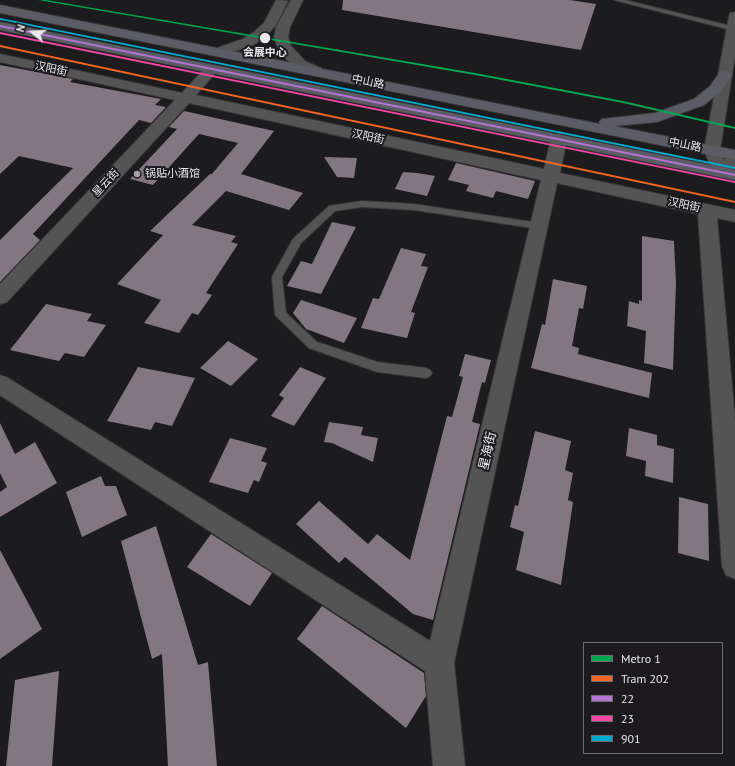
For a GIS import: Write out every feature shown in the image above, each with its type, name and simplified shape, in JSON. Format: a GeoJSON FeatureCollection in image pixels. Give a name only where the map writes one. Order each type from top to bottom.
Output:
{"type":"FeatureCollection","features":[{"type":"Feature","properties":{"kind":"highway","name":"中山路"},"geometry":{"type":"LineString","coordinates":[[0,9],[316,71],[559,129],[728,173]]}},
{"type":"Feature","properties":{"kind":"highway","name":"中山路"},"geometry":{"type":"LineString","coordinates":[[0,26],[212,69],[559,129],[712,150],[735,155]]}},
{"type":"Feature","properties":{"kind":"highway"},"geometry":{"type":"LineString","coordinates":[[559,129],[593,122],[627,121],[656,117],[699,102],[715,88],[725,75]]}},
{"type":"Feature","properties":{"kind":"street"},"geometry":{"type":"LineString","coordinates":[[219,52],[241,45],[259,35],[269,25],[282,0]]}},
{"type":"Feature","properties":{"kind":"street"},"geometry":{"type":"LineString","coordinates":[[297,0],[283,27],[282,36],[284,46],[290,55],[300,64],[316,71]]}},
{"type":"Feature","properties":{"kind":"street"},"geometry":{"type":"LineString","coordinates":[[728,173],[712,150],[735,16]]}},
{"type":"Feature","properties":{"kind":"street","name":"汉阳街"},"geometry":{"type":"LineString","coordinates":[[0,58],[735,216]]}},
{"type":"Feature","properties":{"kind":"street","name":"星云街"},"geometry":{"type":"LineString","coordinates":[[0,297],[212,69]]}},
{"type":"Feature","properties":{"kind":"street","name":"星海街"},"geometry":{"type":"LineString","coordinates":[[449,766],[439,663],[539,226],[559,129]]}},
{"type":"Feature","properties":{"kind":"street"},"geometry":{"type":"LineString","coordinates":[[728,173],[735,158]]}},
{"type":"Feature","properties":{"kind":"street"},"geometry":{"type":"LineString","coordinates":[[707,210],[735,566]]}},
{"type":"Feature","properties":{"kind":"street"},"geometry":{"type":"LineString","coordinates":[[0,384],[439,663]]}},
{"type":"Feature","properties":{"kind":"lane"},"geometry":{"type":"LineString","coordinates":[[617,0],[733,29]]}},
{"type":"Feature","properties":{"kind":"lane"},"geometry":{"type":"LineString","coordinates":[[426,373],[377,367],[313,345],[280,315],[277,277],[297,241],[332,208],[362,204],[414,207],[539,226]]}},
{"type":"Feature","properties":{"kind":"building"},"geometry":{"type":"Polygon","coordinates":[[[343,0],[570,0],[596,4],[581,50],[342,10],[343,0]]]}},
{"type":"Feature","properties":{"kind":"building"},"geometry":{"type":"Polygon","coordinates":[[[0,65],[73,79],[70,82],[161,99],[155,105],[166,107],[151,123],[139,120],[33,234],[40,240],[0,282],[0,240],[73,168],[19,156],[0,174],[0,65]]]}},
{"type":"Feature","properties":{"kind":"building"},"geometry":{"type":"Polygon","coordinates":[[[184,111],[274,131],[241,174],[303,193],[289,210],[226,191],[192,225],[236,236],[231,242],[238,244],[206,293],[212,295],[198,315],[192,313],[179,333],[144,323],[161,300],[117,284],[163,235],[150,231],[210,174],[212,174],[238,143],[199,134],[153,185],[130,179],[177,129],[169,127],[184,111]]]}},
{"type":"Feature","properties":{"kind":"building"},"geometry":{"type":"Polygon","coordinates":[[[324,157],[357,158],[354,178],[337,177],[324,157]]]}},
{"type":"Feature","properties":{"kind":"building"},"geometry":{"type":"Polygon","coordinates":[[[456,163],[535,181],[528,199],[496,191],[493,198],[466,191],[469,185],[448,180],[456,163]]]}},
{"type":"Feature","properties":{"kind":"building"},"geometry":{"type":"Polygon","coordinates":[[[403,172],[435,176],[427,196],[395,189],[403,172]]]}},
{"type":"Feature","properties":{"kind":"building"},"geometry":{"type":"Polygon","coordinates":[[[332,222],[356,227],[321,294],[287,286],[301,261],[312,264],[332,222]]]}},
{"type":"Feature","properties":{"kind":"building"},"geometry":{"type":"Polygon","coordinates":[[[642,236],[674,241],[676,283],[673,370],[644,363],[646,331],[627,326],[629,301],[639,304],[639,300],[642,301],[642,236]]]}},
{"type":"Feature","properties":{"kind":"building"},"geometry":{"type":"Polygon","coordinates":[[[401,248],[426,254],[421,266],[428,267],[411,312],[415,313],[407,338],[361,328],[373,298],[379,299],[401,248]]]}},
{"type":"Feature","properties":{"kind":"building"},"geometry":{"type":"Polygon","coordinates":[[[553,279],[587,286],[583,309],[579,308],[572,346],[579,348],[578,354],[652,373],[649,398],[531,368],[542,324],[545,325],[553,279]]]}},
{"type":"Feature","properties":{"kind":"building"},"geometry":{"type":"Polygon","coordinates":[[[301,300],[357,318],[344,343],[306,329],[293,313],[301,300]]]}},
{"type":"Feature","properties":{"kind":"building"},"geometry":{"type":"Polygon","coordinates":[[[46,304],[92,314],[87,321],[106,325],[84,357],[65,353],[59,361],[10,350],[46,304]]]}},
{"type":"Feature","properties":{"kind":"building"},"geometry":{"type":"Polygon","coordinates":[[[228,341],[258,359],[231,386],[200,368],[228,341]]]}},
{"type":"Feature","properties":{"kind":"building"},"geometry":{"type":"Polygon","coordinates":[[[465,354],[491,360],[485,383],[482,382],[472,422],[480,424],[433,620],[413,614],[345,557],[339,563],[296,524],[319,501],[368,544],[377,534],[410,560],[447,416],[452,417],[463,377],[459,376],[465,354]]]}},
{"type":"Feature","properties":{"kind":"building"},"geometry":{"type":"Polygon","coordinates":[[[138,367],[195,378],[172,426],[155,422],[151,430],[107,421],[138,367]]]}},
{"type":"Feature","properties":{"kind":"building"},"geometry":{"type":"Polygon","coordinates":[[[300,367],[326,378],[294,426],[271,416],[284,398],[279,395],[300,367]]]}},
{"type":"Feature","properties":{"kind":"building"},"geometry":{"type":"Polygon","coordinates":[[[329,422],[363,427],[361,435],[378,438],[373,462],[332,443],[324,442],[329,422]]]}},
{"type":"Feature","properties":{"kind":"building"},"geometry":{"type":"Polygon","coordinates":[[[0,423],[15,454],[35,442],[57,483],[0,517],[0,492],[7,487],[0,473],[0,423]]]}},
{"type":"Feature","properties":{"kind":"building"},"geometry":{"type":"Polygon","coordinates":[[[629,428],[657,435],[657,445],[674,449],[673,483],[645,476],[646,461],[626,456],[629,428]]]}},
{"type":"Feature","properties":{"kind":"building"},"geometry":{"type":"Polygon","coordinates":[[[535,431],[571,441],[565,470],[573,473],[568,500],[573,502],[561,585],[516,570],[524,532],[510,527],[515,505],[518,506],[535,431]]]}},
{"type":"Feature","properties":{"kind":"building"},"geometry":{"type":"Polygon","coordinates":[[[230,438],[267,448],[261,461],[267,463],[259,482],[254,480],[248,493],[209,482],[230,438]]]}},
{"type":"Feature","properties":{"kind":"building"},"geometry":{"type":"Polygon","coordinates":[[[101,476],[105,486],[116,486],[127,515],[82,537],[66,492],[101,476]]]}},
{"type":"Feature","properties":{"kind":"building"},"geometry":{"type":"Polygon","coordinates":[[[679,497],[708,504],[709,561],[678,553],[679,497]]]}},
{"type":"Feature","properties":{"kind":"building"},"geometry":{"type":"Polygon","coordinates":[[[156,526],[198,665],[208,662],[217,766],[168,766],[162,654],[152,659],[121,541],[156,526]]]}},
{"type":"Feature","properties":{"kind":"building"},"geometry":{"type":"Polygon","coordinates":[[[211,534],[272,573],[250,606],[187,567],[211,534]]]}},
{"type":"Feature","properties":{"kind":"building"},"geometry":{"type":"Polygon","coordinates":[[[0,550],[42,629],[0,659],[0,550]]]}},
{"type":"Feature","properties":{"kind":"building"},"geometry":{"type":"Polygon","coordinates":[[[322,606],[424,673],[426,696],[406,728],[297,639],[322,606]]]}},
{"type":"Feature","properties":{"kind":"building"},"geometry":{"type":"Polygon","coordinates":[[[59,671],[52,766],[6,766],[15,680],[59,671]]]}},
{"type":"Feature","properties":{"kind":"metro line","name":"1"},"geometry":{"type":"LineString","coordinates":[[40,0],[475,74],[623,102],[735,128]]}},
{"type":"Feature","properties":{"kind":"tram line","name":"202"},"geometry":{"type":"LineString","coordinates":[[0,46],[735,202]]}},
{"type":"Feature","properties":{"kind":"transit line","name":"901"},"geometry":{"type":"LineString","coordinates":[[1,19],[735,168]]}},
{"type":"Feature","properties":{"kind":"transit line","name":"22"},"geometry":{"type":"LineString","coordinates":[[0,26],[735,175]]}},
{"type":"Feature","properties":{"kind":"transit line","name":"23"},"geometry":{"type":"LineString","coordinates":[[0,33],[734,182]]}},
{"type":"Feature","properties":{"kind":"place","name":"会展中心"},"geometry":{"type":"Point","coordinates":[265,38]}},
{"type":"Feature","properties":{"kind":"place","name":"锅贴小酒馆"},"geometry":{"type":"Point","coordinates":[137,174]}}]}
